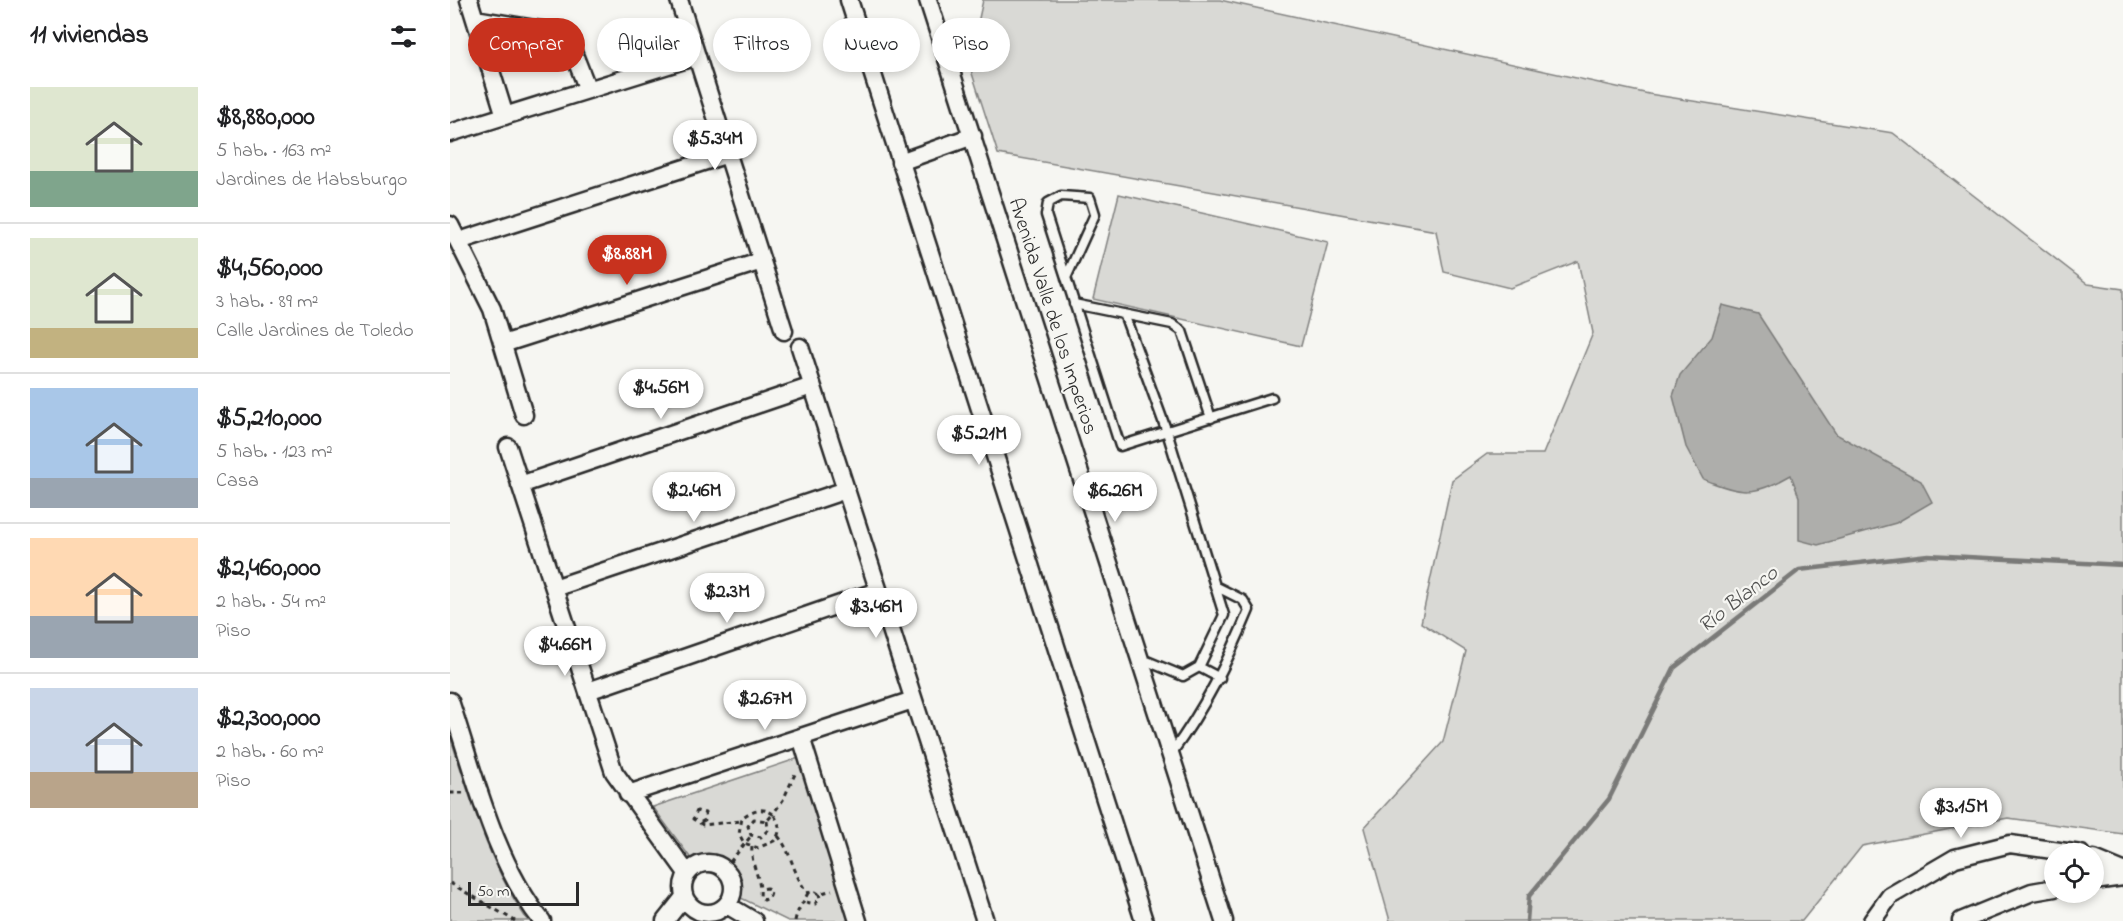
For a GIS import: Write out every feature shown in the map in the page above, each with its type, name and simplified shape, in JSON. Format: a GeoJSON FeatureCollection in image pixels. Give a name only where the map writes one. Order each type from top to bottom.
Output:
{"type":"FeatureCollection","features":[{"type":"Feature","properties":{"kind":"street"},"geometry":{"type":"LineString","coordinates":[[470,0],[475,18]]}},
{"type":"Feature","properties":{"kind":"street"},"geometry":{"type":"LineString","coordinates":[[679,0],[685,18]]}},
{"type":"Feature","properties":{"kind":"street"},"geometry":{"type":"LineString","coordinates":[[849,0],[1144,921]]}},
{"type":"Feature","properties":{"kind":"street","name":"Avenida Valle de los Imperios"},"geometry":{"type":"LineString","coordinates":[[928,0],[1224,921]]}},
{"type":"Feature","properties":{"kind":"street"},"geometry":{"type":"LineString","coordinates":[[701,69],[784,331]]}},
{"type":"Feature","properties":{"kind":"street"},"geometry":{"type":"LineString","coordinates":[[491,72],[505,116]]}},
{"type":"Feature","properties":{"kind":"street"},"geometry":{"type":"LineString","coordinates":[[581,72],[588,90]]}},
{"type":"Feature","properties":{"kind":"street"},"geometry":{"type":"LineString","coordinates":[[450,133],[646,72]]}},
{"type":"Feature","properties":{"kind":"street"},"geometry":{"type":"LineString","coordinates":[[900,162],[973,136]]}},
{"type":"Feature","properties":{"kind":"street"},"geometry":{"type":"LineString","coordinates":[[459,241],[728,154]]}},
{"type":"Feature","properties":{"kind":"street"},"geometry":{"type":"LineString","coordinates":[[450,225],[492,309],[524,415]]}},
{"type":"Feature","properties":{"kind":"street"},"geometry":{"type":"LineString","coordinates":[[503,344],[762,261]]}},
{"type":"Feature","properties":{"kind":"street"},"geometry":{"type":"LineString","coordinates":[[800,347],[985,921]]}},
{"type":"Feature","properties":{"kind":"street"},"geometry":{"type":"LineString","coordinates":[[520,485],[812,386]]}},
{"type":"Feature","properties":{"kind":"street"},"geometry":{"type":"LineString","coordinates":[[508,447],[614,772],[687,873]]}},
{"type":"Feature","properties":{"kind":"street"},"geometry":{"type":"LineString","coordinates":[[554,588],[846,490]]}},
{"type":"Feature","properties":{"kind":"street"},"geometry":{"type":"LineString","coordinates":[[588,691],[878,591]]}},
{"type":"Feature","properties":{"kind":"street"},"geometry":{"type":"LineString","coordinates":[[628,794],[913,700]]}},
{"type":"Feature","properties":{"kind":"street"},"geometry":{"type":"LineString","coordinates":[[450,701],[483,802],[512,874],[542,921]]}},
{"type":"Feature","properties":{"kind":"street"},"geometry":{"type":"LineString","coordinates":[[801,737],[858,921]]}},
{"type":"Feature","properties":{"kind":"street"},"geometry":{"type":"LineString","coordinates":[[1872,921],[1890,896],[1955,858],[2010,844],[2044,849]]}},
{"type":"Feature","properties":{"kind":"street"},"geometry":{"type":"LineString","coordinates":[[711,862],[724,868],[732,879],[733,893],[727,905],[716,913],[699,917],[684,897],[682,884],[687,873],[698,864],[711,862]]}},
{"type":"Feature","properties":{"kind":"street"},"geometry":{"type":"LineString","coordinates":[[2104,863],[2123,871]]}},
{"type":"Feature","properties":{"kind":"street"},"geometry":{"type":"LineString","coordinates":[[2104,880],[2123,877]]}},
{"type":"Feature","properties":{"kind":"street"},"geometry":{"type":"LineString","coordinates":[[1961,921],[1991,915],[2032,892],[2044,890]]}},
{"type":"Feature","properties":{"kind":"street"},"geometry":{"type":"LineString","coordinates":[[665,921],[684,897]]}},
{"type":"Feature","properties":{"kind":"street"},"geometry":{"type":"LineString","coordinates":[[727,905],[754,921]]}},
{"type":"Feature","properties":{"kind":"lane"},"geometry":{"type":"LineString","coordinates":[[1066,278],[1095,214],[1090,198],[1060,196],[1048,203],[1046,215],[1074,304],[1120,446],[1272,398]]}},
{"type":"Feature","properties":{"kind":"lane"},"geometry":{"type":"LineString","coordinates":[[1074,304],[1173,324],[1182,331],[1211,418]]}},
{"type":"Feature","properties":{"kind":"lane"},"geometry":{"type":"LineString","coordinates":[[1124,314],[1167,432],[1224,615],[1199,667],[1183,676],[1140,658]]}},
{"type":"Feature","properties":{"kind":"lane"},"geometry":{"type":"LineString","coordinates":[[1171,754],[1192,725],[1220,678],[1249,610],[1244,600],[1215,586]]}},
{"type":"Feature","properties":{"kind":"lane"},"geometry":{"type":"LineString","coordinates":[[1199,667],[1220,678]]}},
{"type":"Feature","properties":{"kind":"path"},"geometry":{"type":"LineString","coordinates":[[752,835],[761,837],[765,834],[766,821],[783,800],[796,769]]}},
{"type":"Feature","properties":{"kind":"path"},"geometry":{"type":"LineString","coordinates":[[450,793],[468,792]]}},
{"type":"Feature","properties":{"kind":"path"},"geometry":{"type":"LineString","coordinates":[[701,822],[705,820],[705,813],[697,811],[693,819],[703,825],[741,820],[757,809],[767,810],[773,814],[779,821],[778,836],[785,844],[796,876],[808,893],[806,902],[797,911],[795,921]]}},
{"type":"Feature","properties":{"kind":"path"},"geometry":{"type":"LineString","coordinates":[[752,835],[748,826],[754,819],[766,821]]}},
{"type":"Feature","properties":{"kind":"path"},"geometry":{"type":"LineString","coordinates":[[741,820],[739,834],[744,843],[752,847],[767,845],[778,836]]}},
{"type":"Feature","properties":{"kind":"path"},"geometry":{"type":"LineString","coordinates":[[730,862],[752,835]]}},
{"type":"Feature","properties":{"kind":"path"},"geometry":{"type":"LineString","coordinates":[[752,847],[752,862],[758,873],[761,889]]}},
{"type":"Feature","properties":{"kind":"path"},"geometry":{"type":"LineString","coordinates":[[450,883],[515,921]]}},
{"type":"Feature","properties":{"kind":"path"},"geometry":{"type":"LineString","coordinates":[[808,893],[814,891],[819,894],[838,888]]}},
{"type":"Feature","properties":{"kind":"path"},"geometry":{"type":"LineString","coordinates":[[806,902],[815,904],[820,898],[819,894]]}},
{"type":"Feature","properties":{"kind":"shaded area"},"geometry":{"type":"Polygon","coordinates":[[[983,0],[1220,0],[1649,94],[1893,133],[2088,284],[2123,289],[2123,834],[2008,818],[1862,846],[1802,921],[1390,921],[1364,828],[1443,742],[1466,651],[1421,623],[1452,480],[1487,454],[1543,454],[1593,333],[1578,261],[1510,288],[1444,272],[1436,231],[998,154],[972,72],[1010,72],[1010,18],[979,18],[983,0]]]}},
{"type":"Feature","properties":{"kind":"shaded area"},"geometry":{"type":"Polygon","coordinates":[[[1119,194],[1328,242],[1301,346],[1093,299],[1119,194]]]}},
{"type":"Feature","properties":{"kind":"shaded area"},"geometry":{"type":"Polygon","coordinates":[[[1722,305],[1758,314],[1836,434],[1921,481],[1932,502],[1896,523],[1818,545],[1799,540],[1799,497],[1791,475],[1767,487],[1748,491],[1728,488],[1703,479],[1686,447],[1673,396],[1680,375],[1712,337],[1722,305]]]}},
{"type":"Feature","properties":{"kind":"shaded area"},"geometry":{"type":"Polygon","coordinates":[[[450,736],[482,832],[502,878],[528,921],[450,921],[450,736]]]}},
{"type":"Feature","properties":{"kind":"shaded area"},"geometry":{"type":"Polygon","coordinates":[[[799,758],[851,921],[788,921],[737,896],[735,876],[731,869],[720,860],[692,860],[653,807],[799,758]]]}},
{"type":"Feature","properties":{"kind":"waterway","name":"Río Blanco"},"geometry":{"type":"LineString","coordinates":[[1527,921],[1529,896],[1609,799],[1674,668],[1799,570],[1928,555],[2123,565]]}}]}
